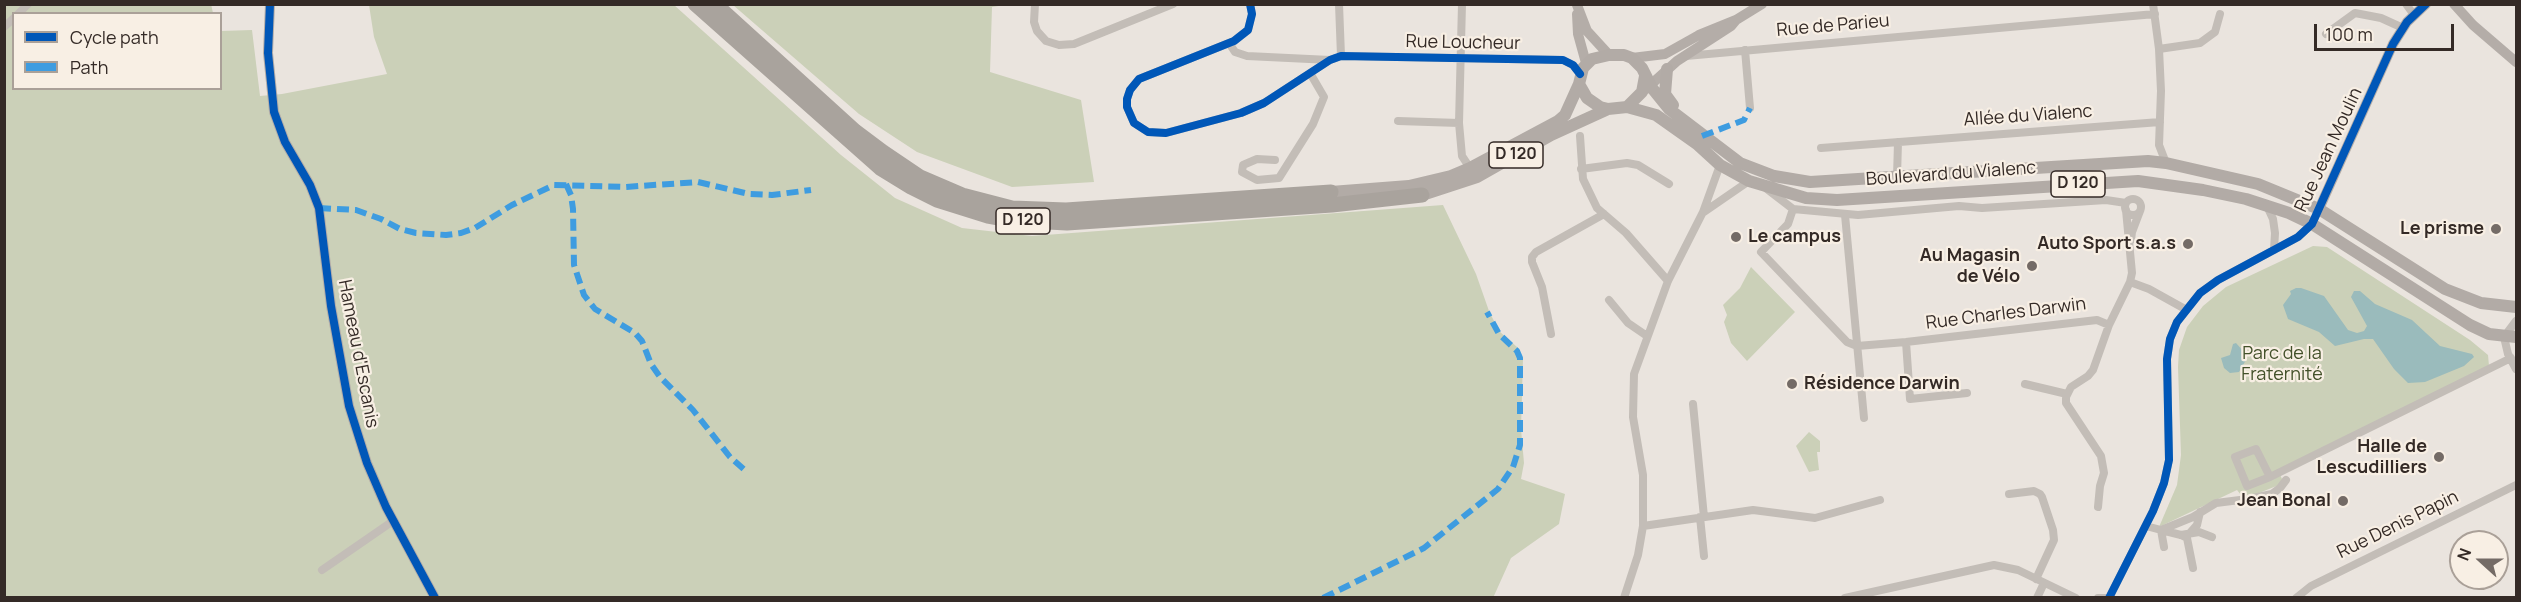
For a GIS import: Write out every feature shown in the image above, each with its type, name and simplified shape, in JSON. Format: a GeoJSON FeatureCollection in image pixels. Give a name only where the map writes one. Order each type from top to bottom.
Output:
{"type":"FeatureCollection","features":[{"type":"Feature","properties":{"kind":"highway","name":"D 120"},"geometry":{"type":"LineString","coordinates":[[695,4],[880,168],[936,200],[988,216],[1010,220],[1067,223],[1332,205],[1422,195]]}},
{"type":"Feature","properties":{"kind":"highway","name":"D 120"},"geometry":{"type":"LineString","coordinates":[[715,4],[847,123],[883,152],[920,177],[962,195],[1012,208],[1066,210],[1331,192]]}},
{"type":"Feature","properties":{"kind":"main road"},"geometry":{"type":"LineString","coordinates":[[1624,55],[1632,58],[1646,84],[1627,107],[1608,109],[1593,103],[1582,74],[1598,56],[1624,55]]}},
{"type":"Feature","properties":{"kind":"main road"},"geometry":{"type":"LineString","coordinates":[[1667,69],[1665,94],[1686,123]]}},
{"type":"Feature","properties":{"kind":"main road","name":"D 120"},"geometry":{"type":"LineString","coordinates":[[1331,192],[1409,186],[1451,176],[1470,168],[1558,121],[1565,115],[1582,74]]}},
{"type":"Feature","properties":{"kind":"main road","name":"Boulevard du Vialenc"},"geometry":{"type":"LineString","coordinates":[[1646,84],[1669,109],[1740,163],[1774,176],[1810,182],[2148,161],[2166,163],[2258,184],[2319,209],[2445,289],[2481,303],[2517,307]]}},
{"type":"Feature","properties":{"kind":"main road","name":"Boulevard du Vialenc"},"geometry":{"type":"LineString","coordinates":[[1627,107],[1656,116],[1697,144],[1720,165],[1749,181],[1806,198],[1837,200],[1959,196],[2138,180],[2203,190],[2267,206],[2312,224],[2470,325],[2489,334],[2510,337]]}},
{"type":"Feature","properties":{"kind":"main road","name":"D 120"},"geometry":{"type":"LineString","coordinates":[[1422,195],[1476,177],[1551,135],[1608,109]]}},
{"type":"Feature","properties":{"kind":"street","name":"Hameau d'Escanis"},"geometry":{"type":"LineString","coordinates":[[270,4],[268,53],[274,112],[285,142],[310,184],[319,208],[331,306],[349,406],[367,464],[393,521],[435,597]]}},
{"type":"Feature","properties":{"kind":"street"},"geometry":{"type":"LineString","coordinates":[[1035,4],[1034,22],[1037,31],[1046,41],[1059,45],[1074,44],[1173,4]]}},
{"type":"Feature","properties":{"kind":"street"},"geometry":{"type":"LineString","coordinates":[[1250,4],[1252,14],[1248,30],[1242,36],[1139,79],[1130,90],[1127,99],[1127,107],[1134,123],[1148,132],[1166,133],[1241,113],[1263,103],[1330,60],[1341,56],[1339,4]]}},
{"type":"Feature","properties":{"kind":"street"},"geometry":{"type":"LineString","coordinates":[[1462,4],[1459,123],[1462,156],[1470,168]]}},
{"type":"Feature","properties":{"kind":"street"},"geometry":{"type":"LineString","coordinates":[[1632,58],[1665,54],[1705,38],[1731,26],[1736,20],[1762,4]]}},
{"type":"Feature","properties":{"kind":"street"},"geometry":{"type":"LineString","coordinates":[[2153,4],[2159,49],[2159,145],[2166,163]]}},
{"type":"Feature","properties":{"kind":"street"},"geometry":{"type":"LineString","coordinates":[[2406,4],[2414,15]]}},
{"type":"Feature","properties":{"kind":"street","name":"Rue Jean Moulin"},"geometry":{"type":"LineString","coordinates":[[2109,597],[2164,483],[2169,460],[2167,359],[2170,339],[2176,322],[2200,293],[2218,280],[2298,237],[2312,224],[2393,44],[2403,28],[2426,4]]}},
{"type":"Feature","properties":{"kind":"street"},"geometry":{"type":"LineString","coordinates":[[2454,4],[2473,25],[2517,62]]}},
{"type":"Feature","properties":{"kind":"street"},"geometry":{"type":"LineString","coordinates":[[1577,5],[1587,31],[1609,55]]}},
{"type":"Feature","properties":{"kind":"street"},"geometry":{"type":"LineString","coordinates":[[1577,5],[1582,74]]}},
{"type":"Feature","properties":{"kind":"street"},"geometry":{"type":"LineString","coordinates":[[2326,34],[2355,13],[2381,18],[2403,28]]}},
{"type":"Feature","properties":{"kind":"street","name":"Rue de Parieu"},"geometry":{"type":"LineString","coordinates":[[1683,57],[1728,51],[2155,14]]}},
{"type":"Feature","properties":{"kind":"street"},"geometry":{"type":"LineString","coordinates":[[2159,49],[2200,43],[2215,32],[2220,14]]}},
{"type":"Feature","properties":{"kind":"street"},"geometry":{"type":"LineString","coordinates":[[1705,38],[1728,51]]}},
{"type":"Feature","properties":{"kind":"street"},"geometry":{"type":"LineString","coordinates":[[1646,84],[1705,38]]}},
{"type":"Feature","properties":{"kind":"street"},"geometry":{"type":"LineString","coordinates":[[1229,43],[1235,52],[1247,56],[1330,60]]}},
{"type":"Feature","properties":{"kind":"street"},"geometry":{"type":"LineString","coordinates":[[1745,50],[1750,108]]}},
{"type":"Feature","properties":{"kind":"street","name":"Rue Loucheur"},"geometry":{"type":"LineString","coordinates":[[1341,56],[1563,60],[1573,65],[1582,74]]}},
{"type":"Feature","properties":{"kind":"street"},"geometry":{"type":"LineString","coordinates":[[1275,160],[1257,159],[1243,165],[1242,172],[1257,180],[1279,178],[1312,124],[1324,97],[1310,73]]}},
{"type":"Feature","properties":{"kind":"street"},"geometry":{"type":"LineString","coordinates":[[1398,121],[1459,123]]}},
{"type":"Feature","properties":{"kind":"street","name":"Allée du Vialenc"},"geometry":{"type":"LineString","coordinates":[[1821,148],[2160,122]]}},
{"type":"Feature","properties":{"kind":"street"},"geometry":{"type":"LineString","coordinates":[[1580,136],[1581,169],[1588,193],[1597,208],[1626,233],[1668,281]]}},
{"type":"Feature","properties":{"kind":"street"},"geometry":{"type":"LineString","coordinates":[[1897,177],[1898,142]]}},
{"type":"Feature","properties":{"kind":"street"},"geometry":{"type":"LineString","coordinates":[[2148,161],[2159,145]]}},
{"type":"Feature","properties":{"kind":"street"},"geometry":{"type":"LineString","coordinates":[[1581,169],[1627,163],[1638,165],[1669,184]]}},
{"type":"Feature","properties":{"kind":"street"},"geometry":{"type":"LineString","coordinates":[[1624,597],[1638,555],[1643,526],[1643,475],[1633,417],[1634,374],[1668,281],[1703,212],[1720,165]]}},
{"type":"Feature","properties":{"kind":"street"},"geometry":{"type":"LineString","coordinates":[[1703,212],[1749,181]]}},
{"type":"Feature","properties":{"kind":"street"},"geometry":{"type":"LineString","coordinates":[[1767,188],[1792,209],[1845,215],[1959,206],[1982,208],[2106,200],[2126,207],[2132,215],[2140,211]]}},
{"type":"Feature","properties":{"kind":"street"},"geometry":{"type":"LineString","coordinates":[[1922,209],[1933,205],[1954,203],[1959,196]]}},
{"type":"Feature","properties":{"kind":"street"},"geometry":{"type":"LineString","coordinates":[[2098,507],[2104,473],[2101,456],[2066,403],[2071,387],[2088,376],[2092,370],[2109,325],[2130,282],[2132,273],[2126,207],[2132,198],[2141,203],[2132,232],[2131,258]]}},
{"type":"Feature","properties":{"kind":"street","name":"Rue Jean Moulin"},"geometry":{"type":"LineString","coordinates":[[2267,206],[2273,219],[2274,250]]}},
{"type":"Feature","properties":{"kind":"street"},"geometry":{"type":"LineString","coordinates":[[1792,209],[1788,224],[1761,252],[1847,342],[1857,346]]}},
{"type":"Feature","properties":{"kind":"street"},"geometry":{"type":"LineString","coordinates":[[1551,334],[1542,287],[1532,257],[1536,252],[1604,214]]}},
{"type":"Feature","properties":{"kind":"street"},"geometry":{"type":"LineString","coordinates":[[1845,215],[1864,418]]}},
{"type":"Feature","properties":{"kind":"street"},"geometry":{"type":"LineString","coordinates":[[2130,282],[2149,289],[2185,309]]}},
{"type":"Feature","properties":{"kind":"street"},"geometry":{"type":"LineString","coordinates":[[1609,300],[1628,323],[1647,336]]}},
{"type":"Feature","properties":{"kind":"street","name":"Rue Charles Darwin"},"geometry":{"type":"LineString","coordinates":[[1857,346],[2097,320],[2109,325]]}},
{"type":"Feature","properties":{"kind":"street"},"geometry":{"type":"LineString","coordinates":[[2517,321],[2510,337],[2511,358],[2517,369]]}},
{"type":"Feature","properties":{"kind":"street","name":"Rue Charles Darwin"},"geometry":{"type":"LineString","coordinates":[[1906,342],[1910,399],[1967,393]]}},
{"type":"Feature","properties":{"kind":"street"},"geometry":{"type":"LineString","coordinates":[[2270,477],[2256,449],[2235,457],[2247,486],[2270,477],[2511,358]]}},
{"type":"Feature","properties":{"kind":"street"},"geometry":{"type":"LineString","coordinates":[[2025,384],[2067,394]]}},
{"type":"Feature","properties":{"kind":"street"},"geometry":{"type":"LineString","coordinates":[[1693,404],[1704,556]]}},
{"type":"Feature","properties":{"kind":"street"},"geometry":{"type":"LineString","coordinates":[[2161,530],[2200,513],[2216,503],[2271,494],[2286,480]]}},
{"type":"Feature","properties":{"kind":"street","name":"Rue Denis Papin"},"geometry":{"type":"LineString","coordinates":[[2296,597],[2311,586],[2517,485]]}},
{"type":"Feature","properties":{"kind":"street"},"geometry":{"type":"LineString","coordinates":[[2010,494],[2034,491],[2040,494],[2052,528],[2054,540],[2037,597]]}},
{"type":"Feature","properties":{"kind":"street"},"geometry":{"type":"LineString","coordinates":[[1643,526],[1753,510],[1815,518],[1880,501]]}},
{"type":"Feature","properties":{"kind":"street"},"geometry":{"type":"LineString","coordinates":[[2186,534],[2200,518],[2200,513]]}},
{"type":"Feature","properties":{"kind":"street"},"geometry":{"type":"LineString","coordinates":[[322,570],[393,521]]}},
{"type":"Feature","properties":{"kind":"street"},"geometry":{"type":"LineString","coordinates":[[2145,526],[2186,534],[2199,532],[2212,537]]}},
{"type":"Feature","properties":{"kind":"street"},"geometry":{"type":"LineString","coordinates":[[2161,530],[2164,547]]}},
{"type":"Feature","properties":{"kind":"street"},"geometry":{"type":"LineString","coordinates":[[2186,534],[2193,568]]}},
{"type":"Feature","properties":{"kind":"street"},"geometry":{"type":"LineString","coordinates":[[1845,597],[1994,565],[2018,570],[2076,597]]}},
{"type":"Feature","properties":{"kind":"street"},"geometry":{"type":"LineString","coordinates":[[2098,597],[2109,597]]}},
{"type":"Feature","properties":{"kind":"green space"},"geometry":{"type":"Polygon","coordinates":[[[211,4],[213,12],[12,12],[12,90],[222,90],[222,31],[252,30],[260,96],[387,74],[374,37],[369,5],[674,5],[841,155],[895,198],[962,228],[1032,236],[1443,205],[1476,274],[1499,331],[1517,347],[1523,359],[1521,429],[1524,463],[1521,479],[1565,494],[1559,524],[1511,558],[1493,598],[5,597],[4,5],[211,4]]]}},
{"type":"Feature","properties":{"kind":"green space"},"geometry":{"type":"Polygon","coordinates":[[[733,5],[1005,5],[992,7],[990,72],[1081,100],[1094,182],[1012,187],[917,152],[859,114],[733,5]]]}},
{"type":"Feature","properties":{"kind":"green space","name":"Parc de la Fraternité"},"geometry":{"type":"Polygon","coordinates":[[[2313,246],[2327,247],[2470,340],[2488,355],[2489,366],[2278,470],[2282,479],[2279,485],[2249,497],[2241,495],[2237,490],[2159,527],[2177,485],[2181,455],[2179,350],[2187,327],[2203,306],[2226,287],[2313,246]]]}},
{"type":"Feature","properties":{"kind":"green space"},"geometry":{"type":"Polygon","coordinates":[[[1751,267],[1795,312],[1747,361],[1731,343],[1724,322],[1727,315],[1723,305],[1740,288],[1751,267]]]}},
{"type":"Feature","properties":{"kind":"green space"},"geometry":{"type":"Polygon","coordinates":[[[1809,432],[1820,441],[1820,452],[1817,452],[1819,470],[1809,472],[1796,446],[1809,432]]]}},
{"type":"Feature","properties":{"kind":"water"},"geometry":{"type":"Polygon","coordinates":[[[2296,288],[2324,296],[2348,330],[2357,333],[2364,331],[2367,326],[2351,297],[2354,291],[2360,291],[2375,304],[2412,320],[2440,346],[2472,354],[2474,357],[2464,366],[2425,382],[2408,383],[2394,369],[2373,339],[2335,346],[2319,332],[2288,319],[2283,305],[2291,294],[2290,291],[2296,288]]]}},
{"type":"Feature","properties":{"kind":"water"},"geometry":{"type":"Polygon","coordinates":[[[2236,343],[2244,352],[2246,360],[2239,372],[2230,373],[2224,368],[2221,358],[2230,355],[2233,344],[2236,343]]]}},
{"type":"Feature","properties":{"kind":"marked path"},"geometry":{"type":"LineString","coordinates":[[1702,136],[1744,120],[1750,108]]}},
{"type":"Feature","properties":{"kind":"marked path"},"geometry":{"type":"LineString","coordinates":[[319,208],[356,210],[400,229],[416,233],[446,235],[475,228],[512,205],[554,185],[625,187],[698,182],[749,194],[772,195],[811,190]]}},
{"type":"Feature","properties":{"kind":"marked path"},"geometry":{"type":"LineString","coordinates":[[566,184],[571,195],[573,209],[574,265],[584,295],[595,309],[635,333],[642,341],[651,364],[660,377],[693,410],[730,457],[747,472]]}},
{"type":"Feature","properties":{"kind":"marked path"},"geometry":{"type":"LineString","coordinates":[[1323,598],[1424,548],[1498,489],[1513,467],[1520,445],[1520,358],[1517,351],[1499,334],[1487,312]]}},
{"type":"Feature","properties":{"kind":"cycle path"},"geometry":{"type":"LineString","coordinates":[[270,4],[268,53],[274,112],[285,142],[310,185],[319,208],[331,306],[349,406],[367,463],[386,507],[435,598]]}},
{"type":"Feature","properties":{"kind":"cycle path"},"geometry":{"type":"LineString","coordinates":[[1250,4],[1252,14],[1248,30],[1234,41],[1139,79],[1130,90],[1127,99],[1127,107],[1134,123],[1148,132],[1166,133],[1241,113],[1264,103],[1330,60],[1341,56],[1563,60],[1573,65],[1580,74]]}},
{"type":"Feature","properties":{"kind":"cycle path"},"geometry":{"type":"LineString","coordinates":[[2109,598],[2153,511],[2164,483],[2169,460],[2167,359],[2170,339],[2177,322],[2200,293],[2218,280],[2298,237],[2312,224],[2393,44],[2407,22],[2426,4]]}},
{"type":"Feature","properties":{"kind":"place","name":"Le prisme"},"geometry":{"type":"Point","coordinates":[2496,229]}},
{"type":"Feature","properties":{"kind":"place","name":"Le campus"},"geometry":{"type":"Point","coordinates":[1736,237]}},
{"type":"Feature","properties":{"kind":"place","name":"Auto Sport s.a.s"},"geometry":{"type":"Point","coordinates":[2188,244]}},
{"type":"Feature","properties":{"kind":"place","name":"Au Magasin de Vélo"},"geometry":{"type":"Point","coordinates":[2032,266]}},
{"type":"Feature","properties":{"kind":"place","name":"Résidence Darwin"},"geometry":{"type":"Point","coordinates":[1792,384]}},
{"type":"Feature","properties":{"kind":"place","name":"Halle de Lescudilliers"},"geometry":{"type":"Point","coordinates":[2439,457]}},
{"type":"Feature","properties":{"kind":"place","name":"Jean Bonal"},"geometry":{"type":"Point","coordinates":[2343,501]}}]}
